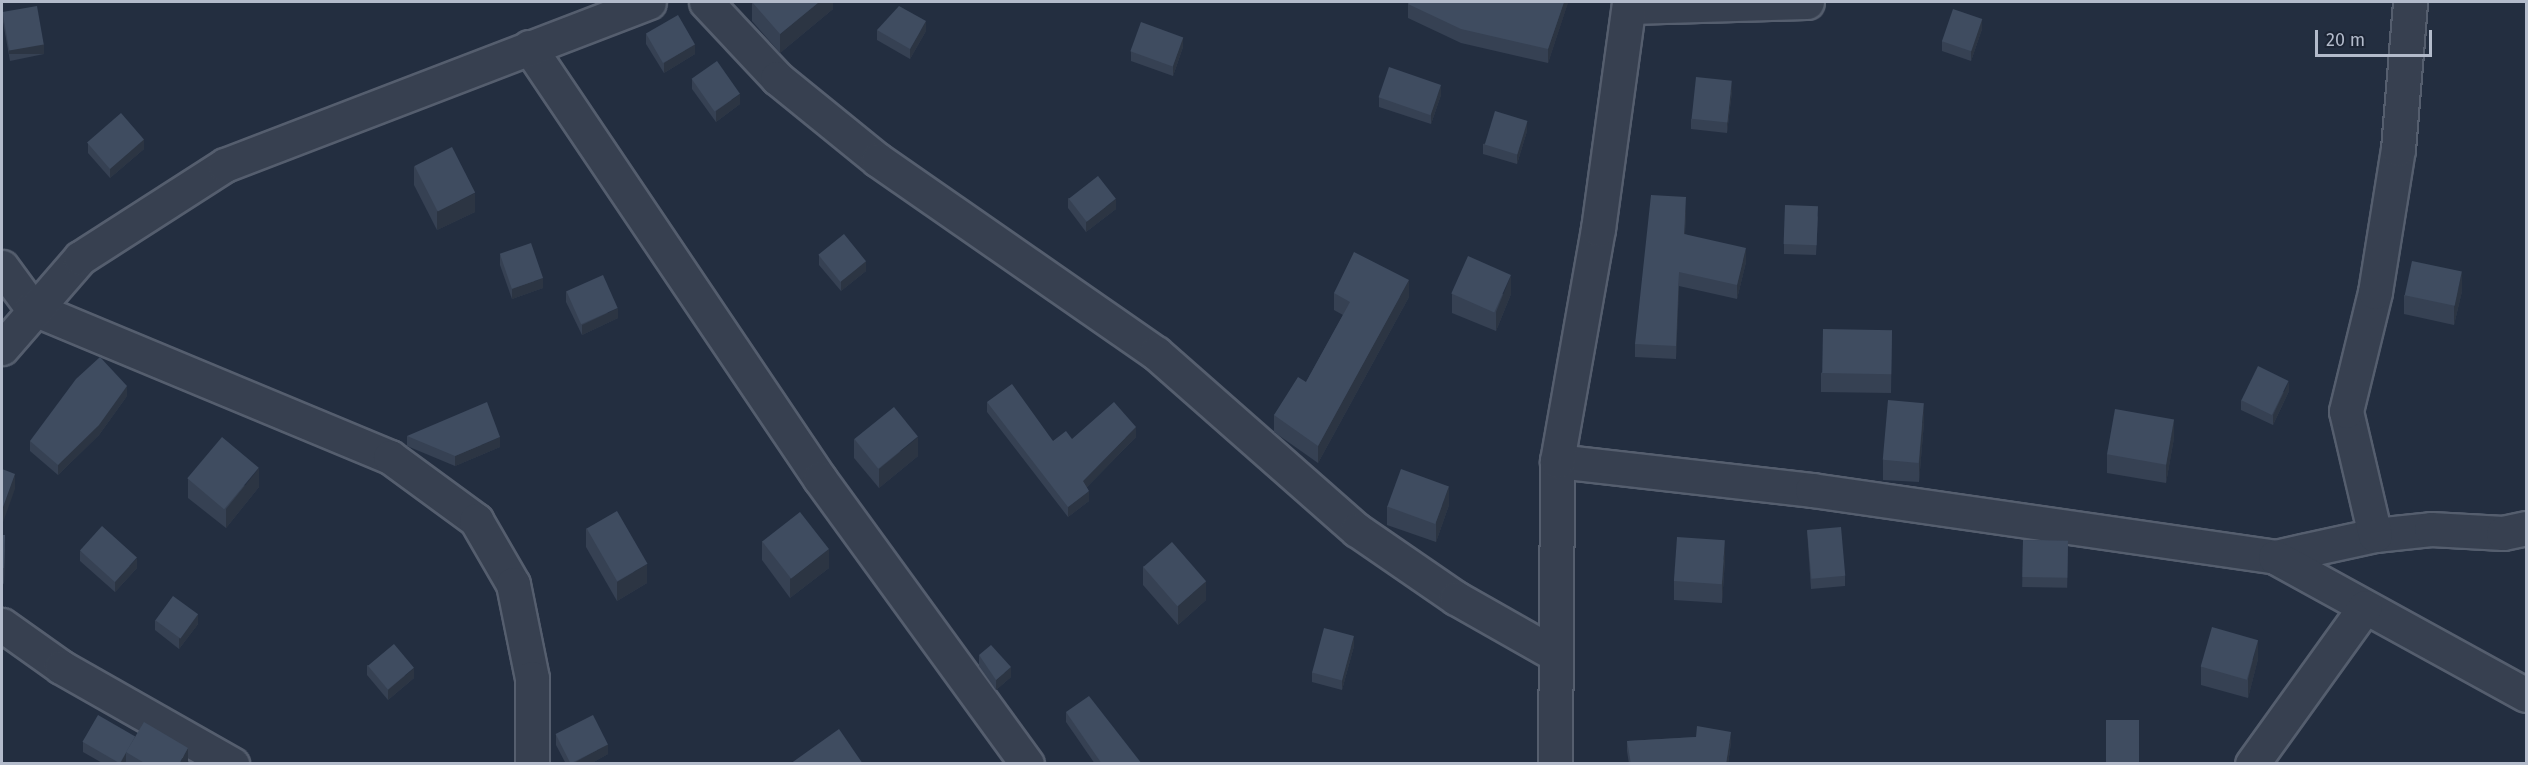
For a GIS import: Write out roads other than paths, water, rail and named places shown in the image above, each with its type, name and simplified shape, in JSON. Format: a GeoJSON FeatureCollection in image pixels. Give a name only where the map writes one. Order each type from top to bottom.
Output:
{"type":"FeatureCollection","features":[{"type":"Feature","properties":{"kind":"street"},"geometry":{"type":"LineString","coordinates":[[2,348],[32,308],[80,258],[225,165],[650,2]]}},
{"type":"Feature","properties":{"kind":"street"},"geometry":{"type":"LineString","coordinates":[[706,2],[777,78],[878,160],[1156,353],[1357,530],[1456,598],[1553,653]]}},
{"type":"Feature","properties":{"kind":"street"},"geometry":{"type":"LineString","coordinates":[[1556,764],[1553,653],[1557,461],[1598,229],[1629,4],[1808,2]]}},
{"type":"Feature","properties":{"kind":"street"},"geometry":{"type":"LineString","coordinates":[[2375,535],[2346,411],[2375,292],[2398,149],[2410,2]]}},
{"type":"Feature","properties":{"kind":"street"},"geometry":{"type":"LineString","coordinates":[[529,47],[820,479],[1027,764]]}},
{"type":"Feature","properties":{"kind":"street"},"geometry":{"type":"LineString","coordinates":[[2,267],[32,308],[390,457],[476,520],[513,584],[532,678],[532,764]]}},
{"type":"Feature","properties":{"kind":"street"},"geometry":{"type":"LineString","coordinates":[[1557,461],[1812,490],[2275,557],[2375,535],[2431,529],[2503,533],[2526,528]]}},
{"type":"Feature","properties":{"kind":"street"},"geometry":{"type":"LineString","coordinates":[[2275,557],[2526,695]]}},
{"type":"Feature","properties":{"kind":"street"},"geometry":{"type":"LineString","coordinates":[[2252,764],[2365,607]]}},
{"type":"Feature","properties":{"kind":"street"},"geometry":{"type":"LineString","coordinates":[[2,625],[61,667],[232,764]]}}]}
